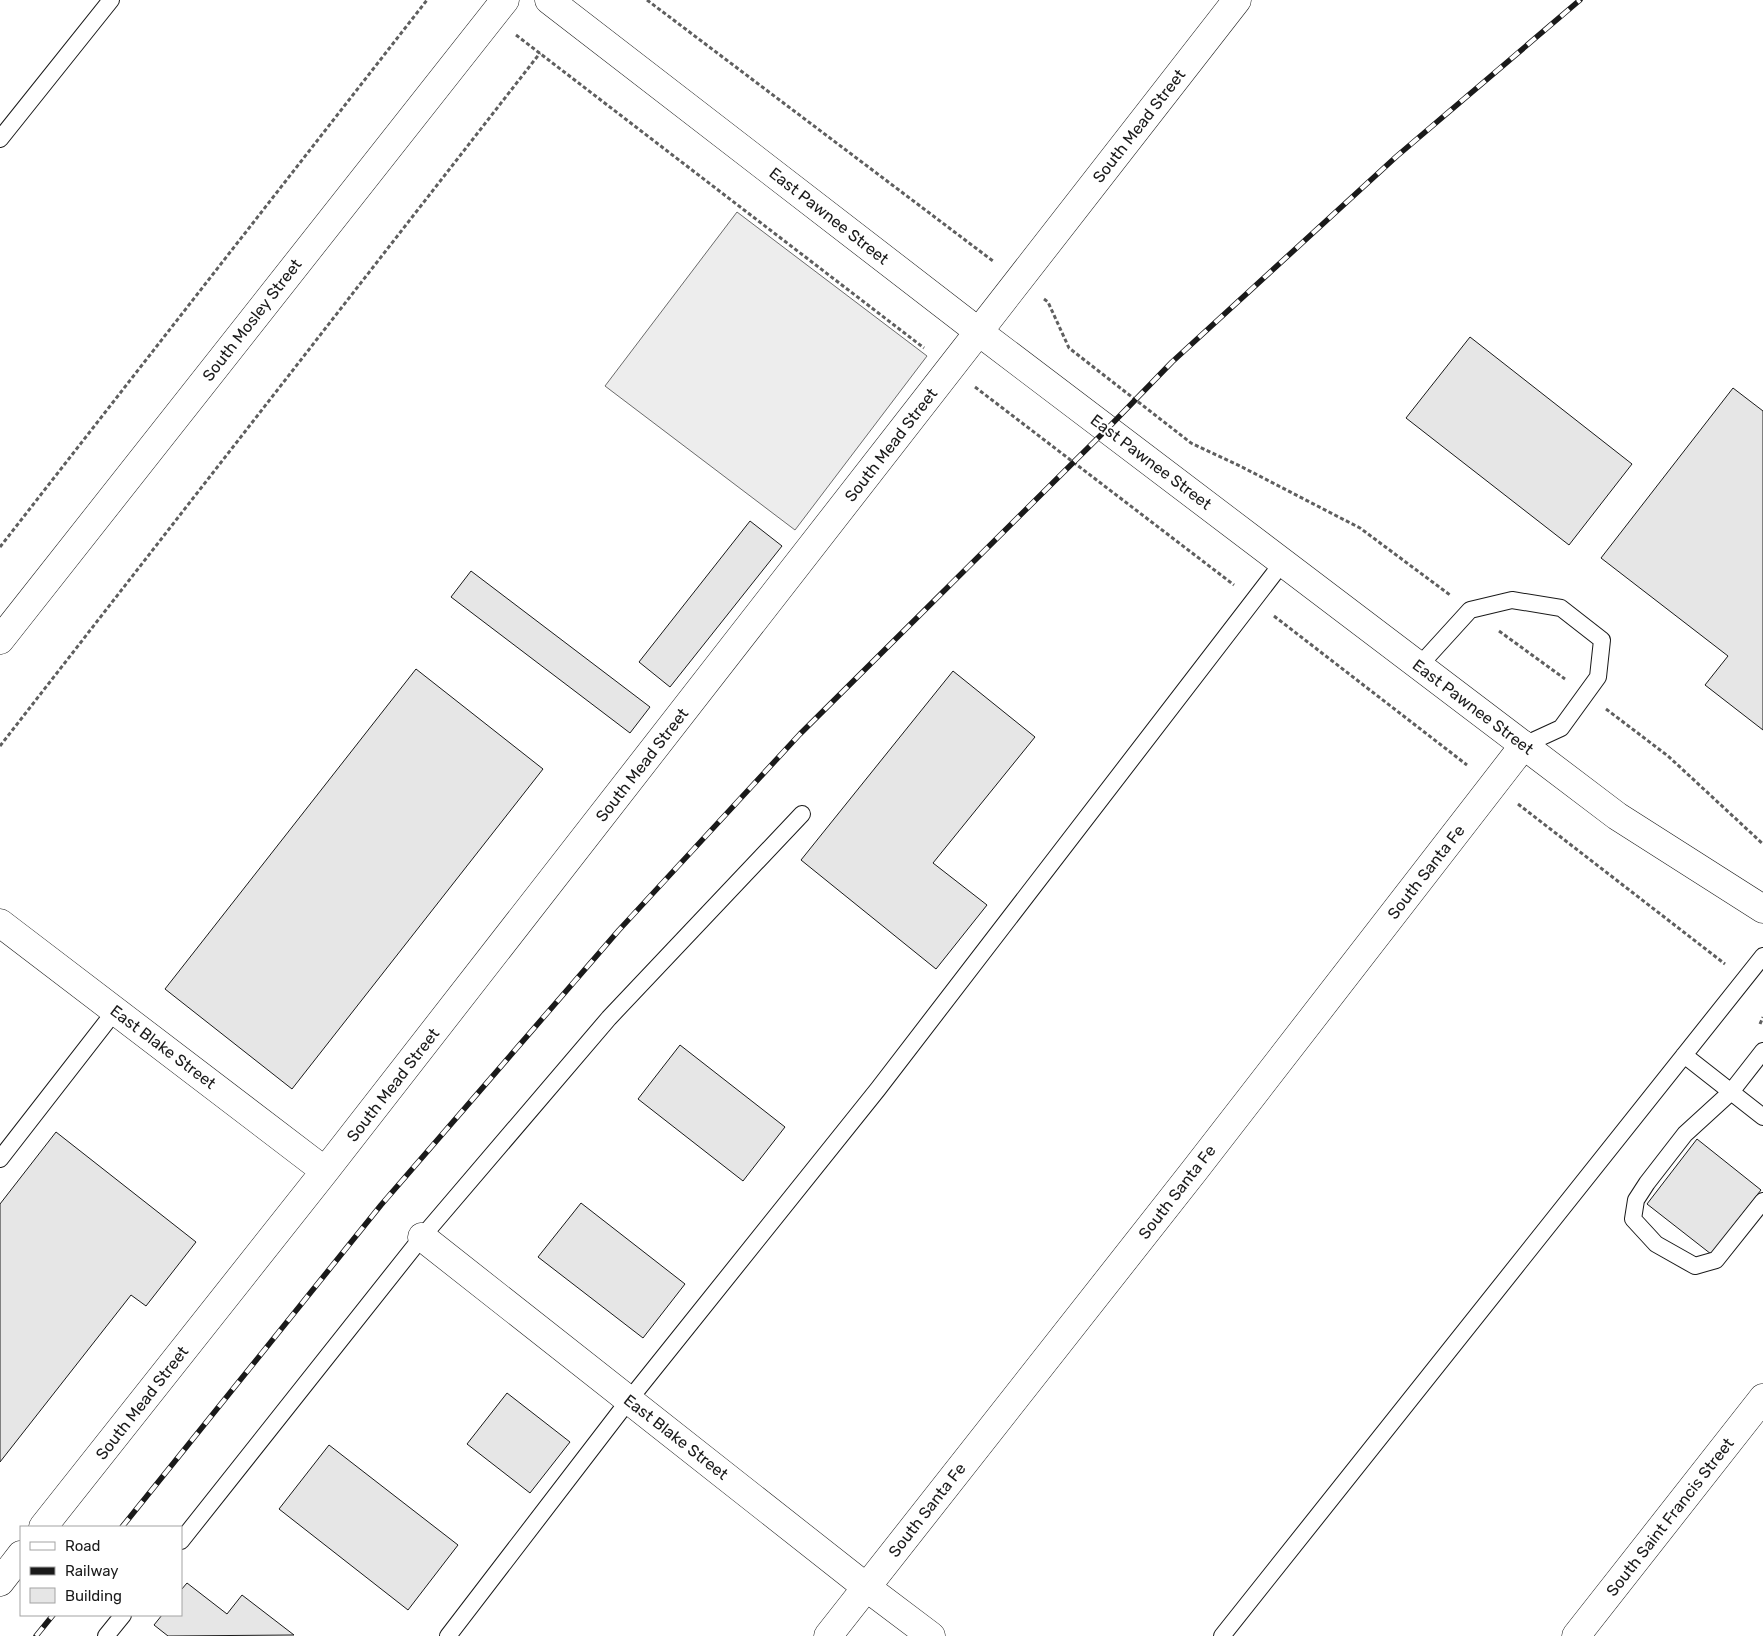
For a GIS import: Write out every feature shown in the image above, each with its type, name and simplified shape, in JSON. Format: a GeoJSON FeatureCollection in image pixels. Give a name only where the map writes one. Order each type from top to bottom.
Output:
{"type":"FeatureCollection","features":[{"type":"Feature","properties":{"kind":"street","name":"East Pawnee Street"},"geometry":{"type":"LineString","coordinates":[[548,0],[979,332],[1617,816],[1763,909]]}},
{"type":"Feature","properties":{"kind":"street","name":"South Mead Street"},"geometry":{"type":"LineString","coordinates":[[44,1526],[325,1171],[1237,0]]}},
{"type":"Feature","properties":{"kind":"street","name":"South Mosley Street"},"geometry":{"type":"LineString","coordinates":[[0,640],[498,8]]}},
{"type":"Feature","properties":{"kind":"street","name":"South Santa Fe"},"geometry":{"type":"LineString","coordinates":[[828,1636],[1188,1179],[1524,745]]}},
{"type":"Feature","properties":{"kind":"street","name":"East Blake Street"},"geometry":{"type":"LineString","coordinates":[[0,923],[325,1171]]}},
{"type":"Feature","properties":{"kind":"street","name":"East Blake Street"},"geometry":{"type":"LineString","coordinates":[[422,1237],[866,1587],[931,1636]]}},
{"type":"Feature","properties":{"kind":"street","name":"South Saint Francis Street"},"geometry":{"type":"LineString","coordinates":[[1576,1636],[1763,1398]]}},
{"type":"Feature","properties":{"kind":"street"},"geometry":{"type":"LineString","coordinates":[[0,1582],[20,1556]]}},
{"type":"Feature","properties":{"kind":"lane"},"geometry":{"type":"LineString","coordinates":[[0,139],[112,0]]}},
{"type":"Feature","properties":{"kind":"lane"},"geometry":{"type":"LineString","coordinates":[[448,1636],[629,1400],[878,1088],[1283,562]]}},
{"type":"Feature","properties":{"kind":"lane"},"geometry":{"type":"LineString","coordinates":[[1419,666],[1470,610],[1512,600],[1561,608],[1602,640],[1598,678],[1561,728],[1524,745]]}},
{"type":"Feature","properties":{"kind":"lane"},"geometry":{"type":"LineString","coordinates":[[182,1540],[422,1237],[609,1018],[802,814]]}},
{"type":"Feature","properties":{"kind":"lane"},"geometry":{"type":"LineString","coordinates":[[1222,1636],[1763,956]]}},
{"type":"Feature","properties":{"kind":"lane"},"geometry":{"type":"LineString","coordinates":[[0,1159],[115,1010]]}},
{"type":"Feature","properties":{"kind":"lane"},"geometry":{"type":"LineString","coordinates":[[1763,1051],[1731,1092],[1685,1134],[1652,1176],[1636,1200],[1633,1219],[1656,1244],[1695,1266],[1716,1260],[1763,1201]]}},
{"type":"Feature","properties":{"kind":"lane"},"geometry":{"type":"LineString","coordinates":[[1684,1055],[1763,1117]]}},
{"type":"Feature","properties":{"kind":"lane"},"geometry":{"type":"LineString","coordinates":[[106,1636],[122,1616]]}},
{"type":"Feature","properties":{"kind":"path"},"geometry":{"type":"LineString","coordinates":[[0,547],[427,0]]}},
{"type":"Feature","properties":{"kind":"path"},"geometry":{"type":"LineString","coordinates":[[647,0],[1048,302],[1069,348],[1191,443],[1360,528],[1668,756],[1763,844]]}},
{"type":"Feature","properties":{"kind":"path"},"geometry":{"type":"LineString","coordinates":[[498,8],[540,53],[1745,979]]}},
{"type":"Feature","properties":{"kind":"path"},"geometry":{"type":"LineString","coordinates":[[0,746],[540,53]]}},
{"type":"Feature","properties":{"kind":"shaded area"},"geometry":{"type":"Polygon","coordinates":[[[737,212],[927,356],[795,530],[605,386],[737,212]]]}},
{"type":"Feature","properties":{"kind":"building"},"geometry":{"type":"Polygon","coordinates":[[[1470,337],[1632,464],[1569,545],[1406,418],[1470,337]]]}},
{"type":"Feature","properties":{"kind":"building"},"geometry":{"type":"Polygon","coordinates":[[[1733,388],[1763,411],[1763,730],[1705,685],[1728,656],[1601,558],[1733,388]]]}},
{"type":"Feature","properties":{"kind":"building"},"geometry":{"type":"Polygon","coordinates":[[[750,521],[782,546],[670,687],[639,662],[750,521]]]}},
{"type":"Feature","properties":{"kind":"building"},"geometry":{"type":"Polygon","coordinates":[[[471,571],[650,707],[630,733],[451,597],[471,571]]]}},
{"type":"Feature","properties":{"kind":"building"},"geometry":{"type":"Polygon","coordinates":[[[416,669],[543,769],[292,1089],[165,989],[416,669]]]}},
{"type":"Feature","properties":{"kind":"building"},"geometry":{"type":"Polygon","coordinates":[[[953,671],[1035,737],[933,863],[987,905],[936,969],[801,860],[953,671]]]}},
{"type":"Feature","properties":{"kind":"building"},"geometry":{"type":"Polygon","coordinates":[[[680,1045],[785,1127],[743,1181],[638,1099],[680,1045]]]}},
{"type":"Feature","properties":{"kind":"building"},"geometry":{"type":"Polygon","coordinates":[[[56,1132],[196,1242],[146,1306],[131,1295],[0,1462],[0,1204],[56,1132]]]}},
{"type":"Feature","properties":{"kind":"building"},"geometry":{"type":"Polygon","coordinates":[[[1697,1139],[1761,1190],[1711,1254],[1647,1204],[1697,1139]]]}},
{"type":"Feature","properties":{"kind":"building"},"geometry":{"type":"Polygon","coordinates":[[[581,1203],[685,1284],[643,1338],[538,1257],[581,1203]]]}},
{"type":"Feature","properties":{"kind":"building"},"geometry":{"type":"Polygon","coordinates":[[[507,1393],[570,1442],[530,1493],[467,1444],[507,1393]]]}},
{"type":"Feature","properties":{"kind":"building"},"geometry":{"type":"Polygon","coordinates":[[[329,1445],[458,1545],[408,1610],[279,1509],[329,1445]]]}},
{"type":"Feature","properties":{"kind":"building"},"geometry":{"type":"Polygon","coordinates":[[[187,1583],[227,1614],[242,1595],[294,1635],[168,1636],[154,1625],[161,1616],[182,1616],[182,1589],[187,1583]]]}},
{"type":"Feature","properties":{"kind":"railway"},"geometry":{"type":"LineString","coordinates":[[123,1526],[381,1205],[619,930],[800,734],[1172,362],[1397,156],[1580,0]]}},
{"type":"Feature","properties":{"kind":"railway"},"geometry":{"type":"LineString","coordinates":[[36,1636],[52,1616]]}}]}
